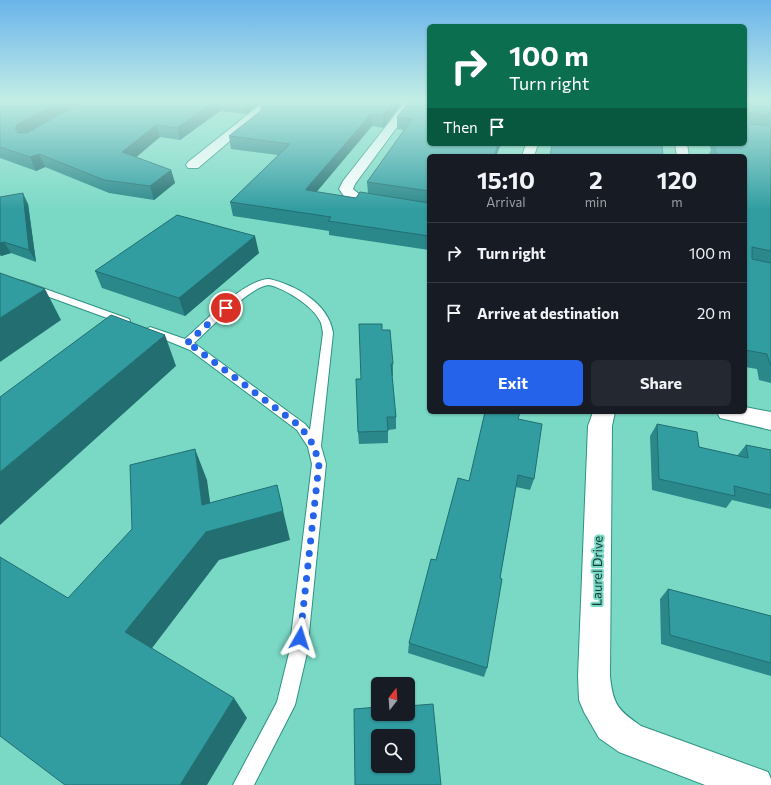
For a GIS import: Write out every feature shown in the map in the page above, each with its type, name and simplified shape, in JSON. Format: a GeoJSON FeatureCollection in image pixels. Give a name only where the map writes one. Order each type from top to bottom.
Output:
{"type":"FeatureCollection","features":[{"type":"Feature","properties":{"kind":"street"},"geometry":{"type":"LineString","coordinates":[[192,165],[227,137]]}},
{"type":"Feature","properties":{"kind":"street"},"geometry":{"type":"LineString","coordinates":[[384,137],[348,184],[346,189],[349,194],[364,201],[427,211]]}},
{"type":"Feature","properties":{"kind":"street","name":"Laurel Drive"},"geometry":{"type":"LineString","coordinates":[[603,414],[600,426],[594,676],[596,700],[612,726],[631,740],[644,746],[755,785]]}},
{"type":"Feature","properties":{"kind":"street"},"geometry":{"type":"LineString","coordinates":[[738,414],[771,421]]}},
{"type":"Feature","properties":{"kind":"lane"},"geometry":{"type":"LineString","coordinates":[[0,282],[20,284],[194,347],[301,427],[314,446],[319,464],[298,653],[293,679],[286,705],[243,785]]}},
{"type":"Feature","properties":{"kind":"lane"},"geometry":{"type":"LineString","coordinates":[[186,344],[252,286],[261,283],[270,282],[280,285],[311,304],[323,317],[327,324],[328,332],[314,446]]}},
{"type":"Feature","properties":{"kind":"lane"},"geometry":{"type":"LineString","coordinates":[[100,326],[112,317]]}},
{"type":"Feature","properties":{"kind":"building"},"geometry":{"type":"Polygon","coordinates":[[[0,137],[141,137],[122,152],[171,170],[150,186],[104,180],[39,154],[30,157],[0,147],[0,137]]]}},
{"type":"Feature","properties":{"kind":"building"},"geometry":{"type":"Polygon","coordinates":[[[234,137],[351,137],[306,190],[356,198],[360,192],[427,203],[427,236],[328,221],[331,217],[230,202],[290,144],[234,137]]]}},
{"type":"Feature","properties":{"kind":"building"},"geometry":{"type":"Polygon","coordinates":[[[399,137],[427,137],[427,146],[497,146],[495,154],[427,154],[427,191],[367,182],[399,137]]]}},
{"type":"Feature","properties":{"kind":"building"},"geometry":{"type":"Polygon","coordinates":[[[747,137],[771,137],[771,251],[752,247],[752,259],[771,263],[771,365],[767,354],[747,350],[747,154],[716,154],[714,146],[747,146],[747,137]]]}},
{"type":"Feature","properties":{"kind":"building"},"geometry":{"type":"Polygon","coordinates":[[[552,146],[662,146],[663,154],[550,154],[552,146]]]}},
{"type":"Feature","properties":{"kind":"building"},"geometry":{"type":"Polygon","coordinates":[[[23,193],[29,250],[4,242],[0,243],[0,197],[23,193]]]}},
{"type":"Feature","properties":{"kind":"building"},"geometry":{"type":"Polygon","coordinates":[[[177,215],[255,236],[179,298],[95,271],[177,215]]]}},
{"type":"Feature","properties":{"kind":"building"},"geometry":{"type":"Polygon","coordinates":[[[0,273],[45,289],[0,318],[0,273]]]}},
{"type":"Feature","properties":{"kind":"building"},"geometry":{"type":"Polygon","coordinates":[[[111,315],[165,335],[0,472],[0,397],[111,315]]]}},
{"type":"Feature","properties":{"kind":"building"},"geometry":{"type":"Polygon","coordinates":[[[359,324],[382,324],[382,330],[390,330],[393,364],[391,364],[396,417],[387,417],[388,431],[358,432],[356,379],[361,379],[359,324]]]}},
{"type":"Feature","properties":{"kind":"building"},"geometry":{"type":"Polygon","coordinates":[[[485,414],[519,414],[518,419],[542,424],[534,479],[518,475],[500,578],[502,579],[487,668],[409,643],[431,559],[436,560],[458,478],[469,481],[485,414]]]}},
{"type":"Feature","properties":{"kind":"building"},"geometry":{"type":"Polygon","coordinates":[[[657,424],[697,432],[699,447],[748,458],[746,445],[771,450],[771,495],[734,486],[735,496],[659,479],[657,424]]]}},
{"type":"Feature","properties":{"kind":"building"},"geometry":{"type":"Polygon","coordinates":[[[195,449],[202,505],[277,485],[283,511],[206,532],[125,632],[234,698],[180,785],[65,785],[0,736],[0,557],[68,598],[132,529],[130,465],[195,449]]]}},
{"type":"Feature","properties":{"kind":"building"},"geometry":{"type":"Polygon","coordinates":[[[668,589],[771,616],[771,663],[670,635],[668,589]]]}},
{"type":"Feature","properties":{"kind":"building"},"geometry":{"type":"Polygon","coordinates":[[[433,704],[441,785],[355,785],[354,709],[371,708],[371,721],[415,721],[415,705],[433,704]]]}},
{"type":"Feature","properties":{"kind":"route"},"geometry":{"type":"LineString","coordinates":[[226,308],[186,344],[194,347],[301,427],[314,446],[319,464],[300,638]]}}]}
